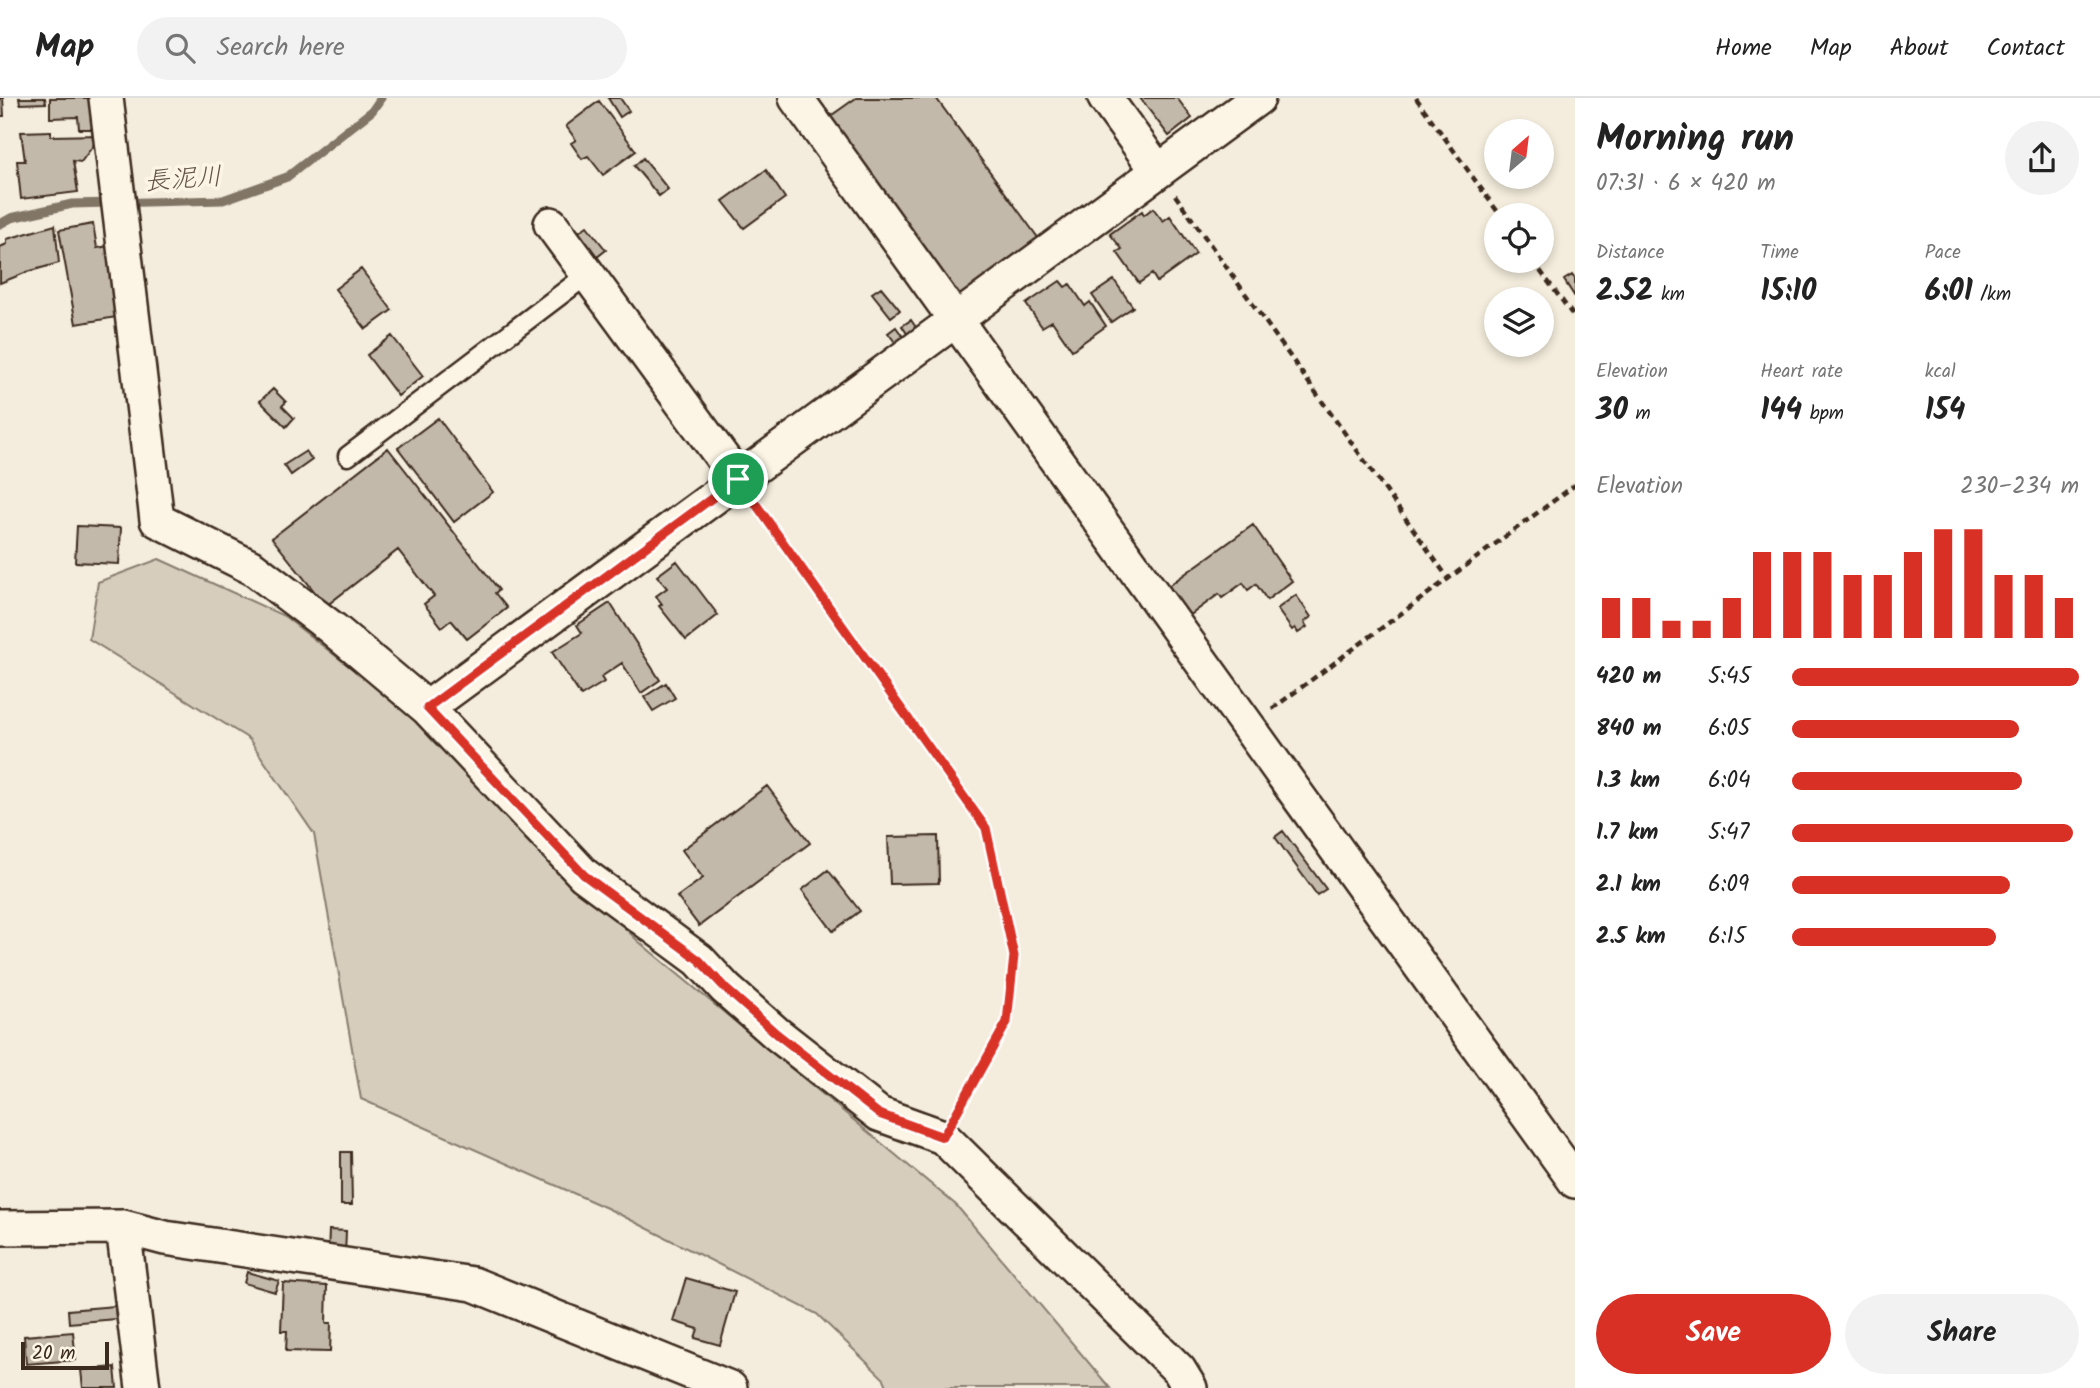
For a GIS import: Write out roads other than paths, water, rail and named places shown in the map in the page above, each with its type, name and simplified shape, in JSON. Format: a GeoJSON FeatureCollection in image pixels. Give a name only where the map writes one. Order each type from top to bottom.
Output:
{"type":"FeatureCollection","features":[{"type":"Feature","properties":{"kind":"street"},"geometry":{"type":"LineString","coordinates":[[106,98],[157,520],[253,568],[333,629],[427,708],[584,875],[699,960],[726,989],[777,1034],[879,1114],[943,1137],[1179,1370],[1190,1388]]}},
{"type":"Feature","properties":{"kind":"street"},"geometry":{"type":"LineString","coordinates":[[796,98],[1575,1181]]}},
{"type":"Feature","properties":{"kind":"street"},"geometry":{"type":"LineString","coordinates":[[1105,98],[1158,171]]}},
{"type":"Feature","properties":{"kind":"street"},"geometry":{"type":"LineString","coordinates":[[427,708],[1258,98]]}},
{"type":"Feature","properties":{"kind":"street"},"geometry":{"type":"LineString","coordinates":[[551,224],[738,479]]}},
{"type":"Feature","properties":{"kind":"street"},"geometry":{"type":"LineString","coordinates":[[0,1228],[123,1227],[165,1238],[473,1284],[730,1388]]}},
{"type":"Feature","properties":{"kind":"street"},"geometry":{"type":"LineString","coordinates":[[123,1227],[142,1388]]}},
{"type":"Feature","properties":{"kind":"lane"},"geometry":{"type":"LineString","coordinates":[[348,456],[588,274]]}},
{"type":"Feature","properties":{"kind":"waterway","name":"長泥川"},"geometry":{"type":"LineString","coordinates":[[0,224],[11,218],[72,204],[223,200],[287,177],[372,111],[381,98]]}}]}
